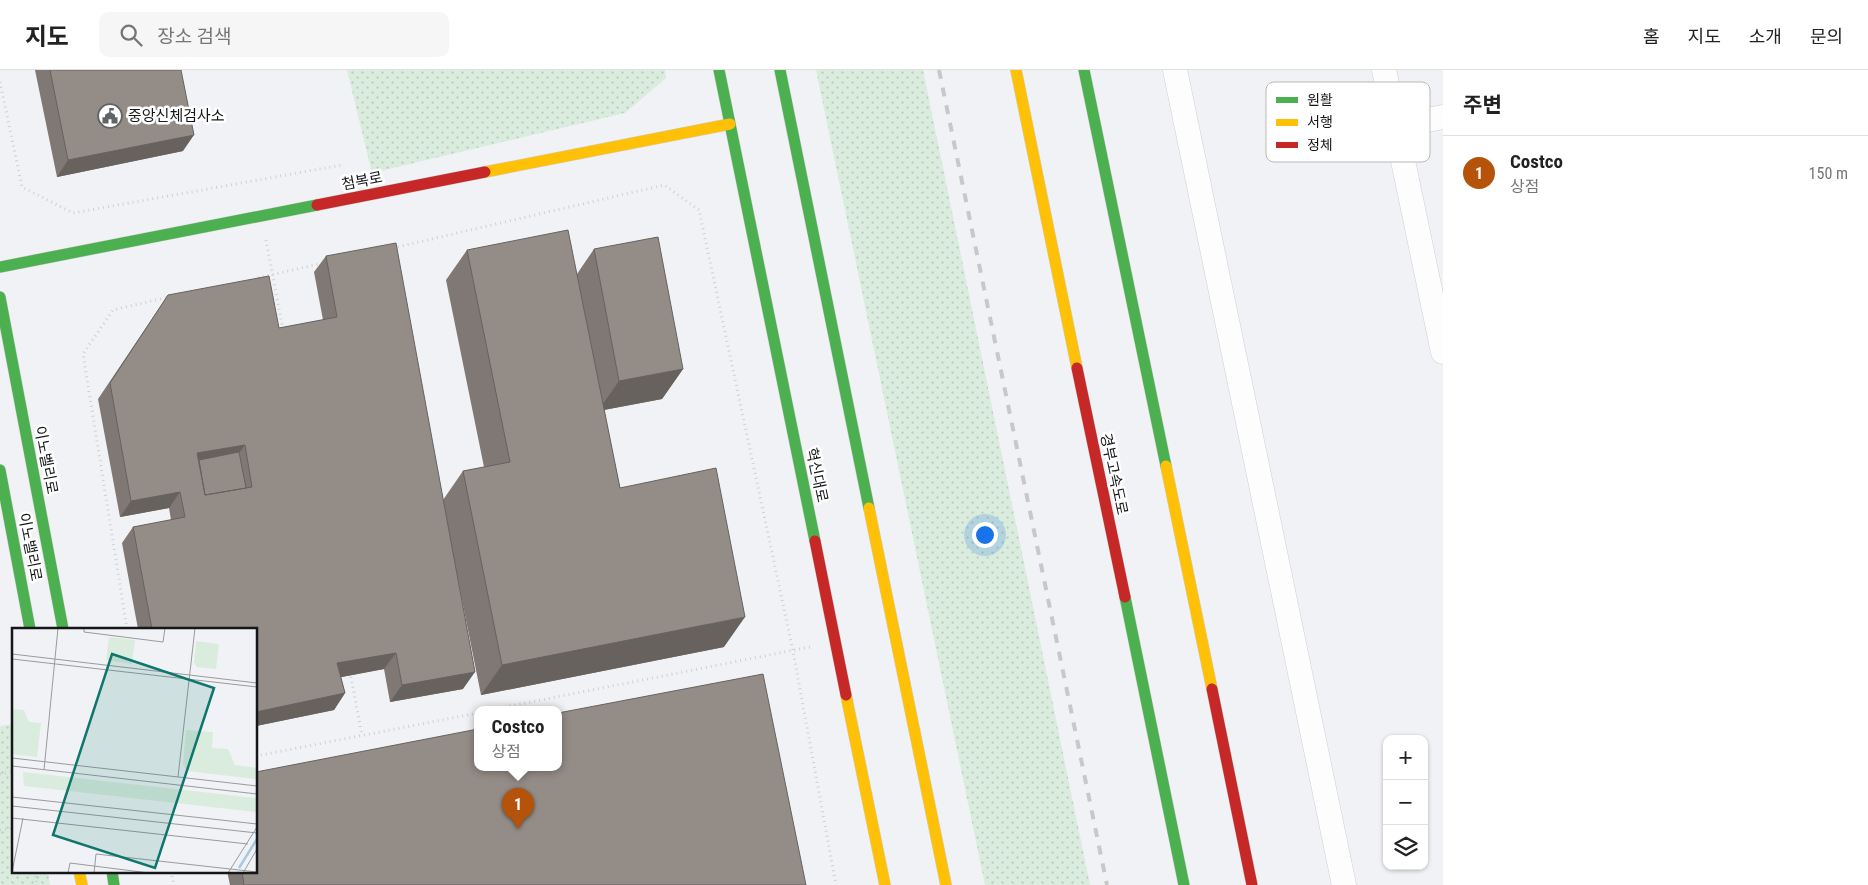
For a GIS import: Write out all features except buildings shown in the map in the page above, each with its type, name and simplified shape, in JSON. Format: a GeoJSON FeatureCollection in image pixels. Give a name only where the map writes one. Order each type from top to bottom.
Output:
{"type":"FeatureCollection","features":[{"type":"Feature","properties":{"kind":"main road","name":"혁신대로"},"geometry":{"type":"LineString","coordinates":[[719,70],[885,885]]}},
{"type":"Feature","properties":{"kind":"main road"},"geometry":{"type":"LineString","coordinates":[[780,70],[946,885]]}},
{"type":"Feature","properties":{"kind":"main road","name":"경부고속도로"},"geometry":{"type":"LineString","coordinates":[[1016,70],[1184,885]]}},
{"type":"Feature","properties":{"kind":"main road"},"geometry":{"type":"LineString","coordinates":[[1084,70],[1252,885]]}},
{"type":"Feature","properties":{"kind":"main road","name":"첨복로"},"geometry":{"type":"LineString","coordinates":[[0,266],[261,217],[730,124]]}},
{"type":"Feature","properties":{"kind":"main road","name":"이노벨리로"},"geometry":{"type":"LineString","coordinates":[[0,297],[64,628]]}},
{"type":"Feature","properties":{"kind":"main road","name":"이노밸리로"},"geometry":{"type":"LineString","coordinates":[[0,470],[30,628]]}},
{"type":"Feature","properties":{"kind":"main road"},"geometry":{"type":"LineString","coordinates":[[79,872],[82,885]]}},
{"type":"Feature","properties":{"kind":"main road"},"geometry":{"type":"LineString","coordinates":[[112,872],[114,885]]}},
{"type":"Feature","properties":{"kind":"street"},"geometry":{"type":"LineString","coordinates":[[1175,70],[1344,885]]}},
{"type":"Feature","properties":{"kind":"street"},"geometry":{"type":"LineString","coordinates":[[1430,119],[1443,117]]}},
{"type":"Feature","properties":{"kind":"street"},"geometry":{"type":"LineString","coordinates":[[1403,162],[1443,352]]}},
{"type":"Feature","properties":{"kind":"path"},"geometry":{"type":"LineString","coordinates":[[0,82],[22,187],[73,213],[342,165]]}},
{"type":"Feature","properties":{"kind":"path"},"geometry":{"type":"LineString","coordinates":[[387,249],[664,185],[699,210],[793,651],[836,885]]}},
{"type":"Feature","properties":{"kind":"path"},"geometry":{"type":"LineString","coordinates":[[261,217],[284,334]]}},
{"type":"Feature","properties":{"kind":"path"},"geometry":{"type":"LineString","coordinates":[[254,279],[330,262]]}},
{"type":"Feature","properties":{"kind":"path"},"geometry":{"type":"LineString","coordinates":[[127,628],[83,354],[113,310],[170,297]]}},
{"type":"Feature","properties":{"kind":"path"},"geometry":{"type":"LineString","coordinates":[[511,706],[836,642]]}},
{"type":"Feature","properties":{"kind":"path"},"geometry":{"type":"LineString","coordinates":[[349,667],[362,735]]}},
{"type":"Feature","properties":{"kind":"path"},"geometry":{"type":"LineString","coordinates":[[258,756],[474,713]]}},
{"type":"Feature","properties":{"kind":"path"},"geometry":{"type":"LineString","coordinates":[[35,872],[37,885]]}},
{"type":"Feature","properties":{"kind":"path"},"geometry":{"type":"LineString","coordinates":[[171,872],[174,885]]}},
{"type":"Feature","properties":{"kind":"green space"},"geometry":{"type":"Polygon","coordinates":[[[347,70],[665,70],[666,78],[625,113],[372,173],[347,70]]]}},
{"type":"Feature","properties":{"kind":"green space"},"geometry":{"type":"Polygon","coordinates":[[[816,70],[923,70],[1090,885],[985,885],[816,70]]]}},
{"type":"Feature","properties":{"kind":"green space"},"geometry":{"type":"Polygon","coordinates":[[[12,724],[12,872],[48,872],[50,885],[0,885],[0,726],[12,724]]]}},
{"type":"Feature","properties":{"kind":"railway"},"geometry":{"type":"LineString","coordinates":[[939,70],[1107,885]]}},
{"type":"Feature","properties":{"kind":"traffic: fast"},"geometry":{"type":"LineString","coordinates":[[719,70],[815,541]]}},
{"type":"Feature","properties":{"kind":"traffic: fast"},"geometry":{"type":"LineString","coordinates":[[780,70],[869,508]]}},
{"type":"Feature","properties":{"kind":"traffic: fast"},"geometry":{"type":"LineString","coordinates":[[1084,70],[1166,466]]}},
{"type":"Feature","properties":{"kind":"traffic: fast"},"geometry":{"type":"LineString","coordinates":[[0,267],[317,205]]}},
{"type":"Feature","properties":{"kind":"traffic: fast"},"geometry":{"type":"LineString","coordinates":[[0,297],[63,628]]}},
{"type":"Feature","properties":{"kind":"traffic: fast"},"geometry":{"type":"LineString","coordinates":[[0,470],[30,628]]}},
{"type":"Feature","properties":{"kind":"traffic: fast"},"geometry":{"type":"LineString","coordinates":[[1125,597],[1184,885]]}},
{"type":"Feature","properties":{"kind":"traffic: fast"},"geometry":{"type":"LineString","coordinates":[[112,872],[114,885]]}},
{"type":"Feature","properties":{"kind":"traffic: slow"},"geometry":{"type":"LineString","coordinates":[[1016,70],[1077,368]]}},
{"type":"Feature","properties":{"kind":"traffic: slow"},"geometry":{"type":"LineString","coordinates":[[485,172],[730,124]]}},
{"type":"Feature","properties":{"kind":"traffic: slow"},"geometry":{"type":"LineString","coordinates":[[1166,466],[1212,689]]}},
{"type":"Feature","properties":{"kind":"traffic: slow"},"geometry":{"type":"LineString","coordinates":[[869,508],[946,885]]}},
{"type":"Feature","properties":{"kind":"traffic: slow"},"geometry":{"type":"LineString","coordinates":[[846,695],[885,885]]}},
{"type":"Feature","properties":{"kind":"traffic: slow"},"geometry":{"type":"LineString","coordinates":[[79,872],[82,885]]}},
{"type":"Feature","properties":{"kind":"traffic: jam"},"geometry":{"type":"LineString","coordinates":[[317,205],[485,172]]}},
{"type":"Feature","properties":{"kind":"traffic: jam"},"geometry":{"type":"LineString","coordinates":[[1077,368],[1125,597]]}},
{"type":"Feature","properties":{"kind":"traffic: jam"},"geometry":{"type":"LineString","coordinates":[[815,541],[846,695]]}},
{"type":"Feature","properties":{"kind":"traffic: jam"},"geometry":{"type":"LineString","coordinates":[[1212,689],[1252,885]]}},
{"type":"Feature","properties":{"kind":"place","name":"중앙신체검사소"},"geometry":{"type":"Point","coordinates":[110,116]}},
{"type":"Feature","properties":{"kind":"place","name":"Costco"},"geometry":{"type":"Point","coordinates":[518,829]}}]}
